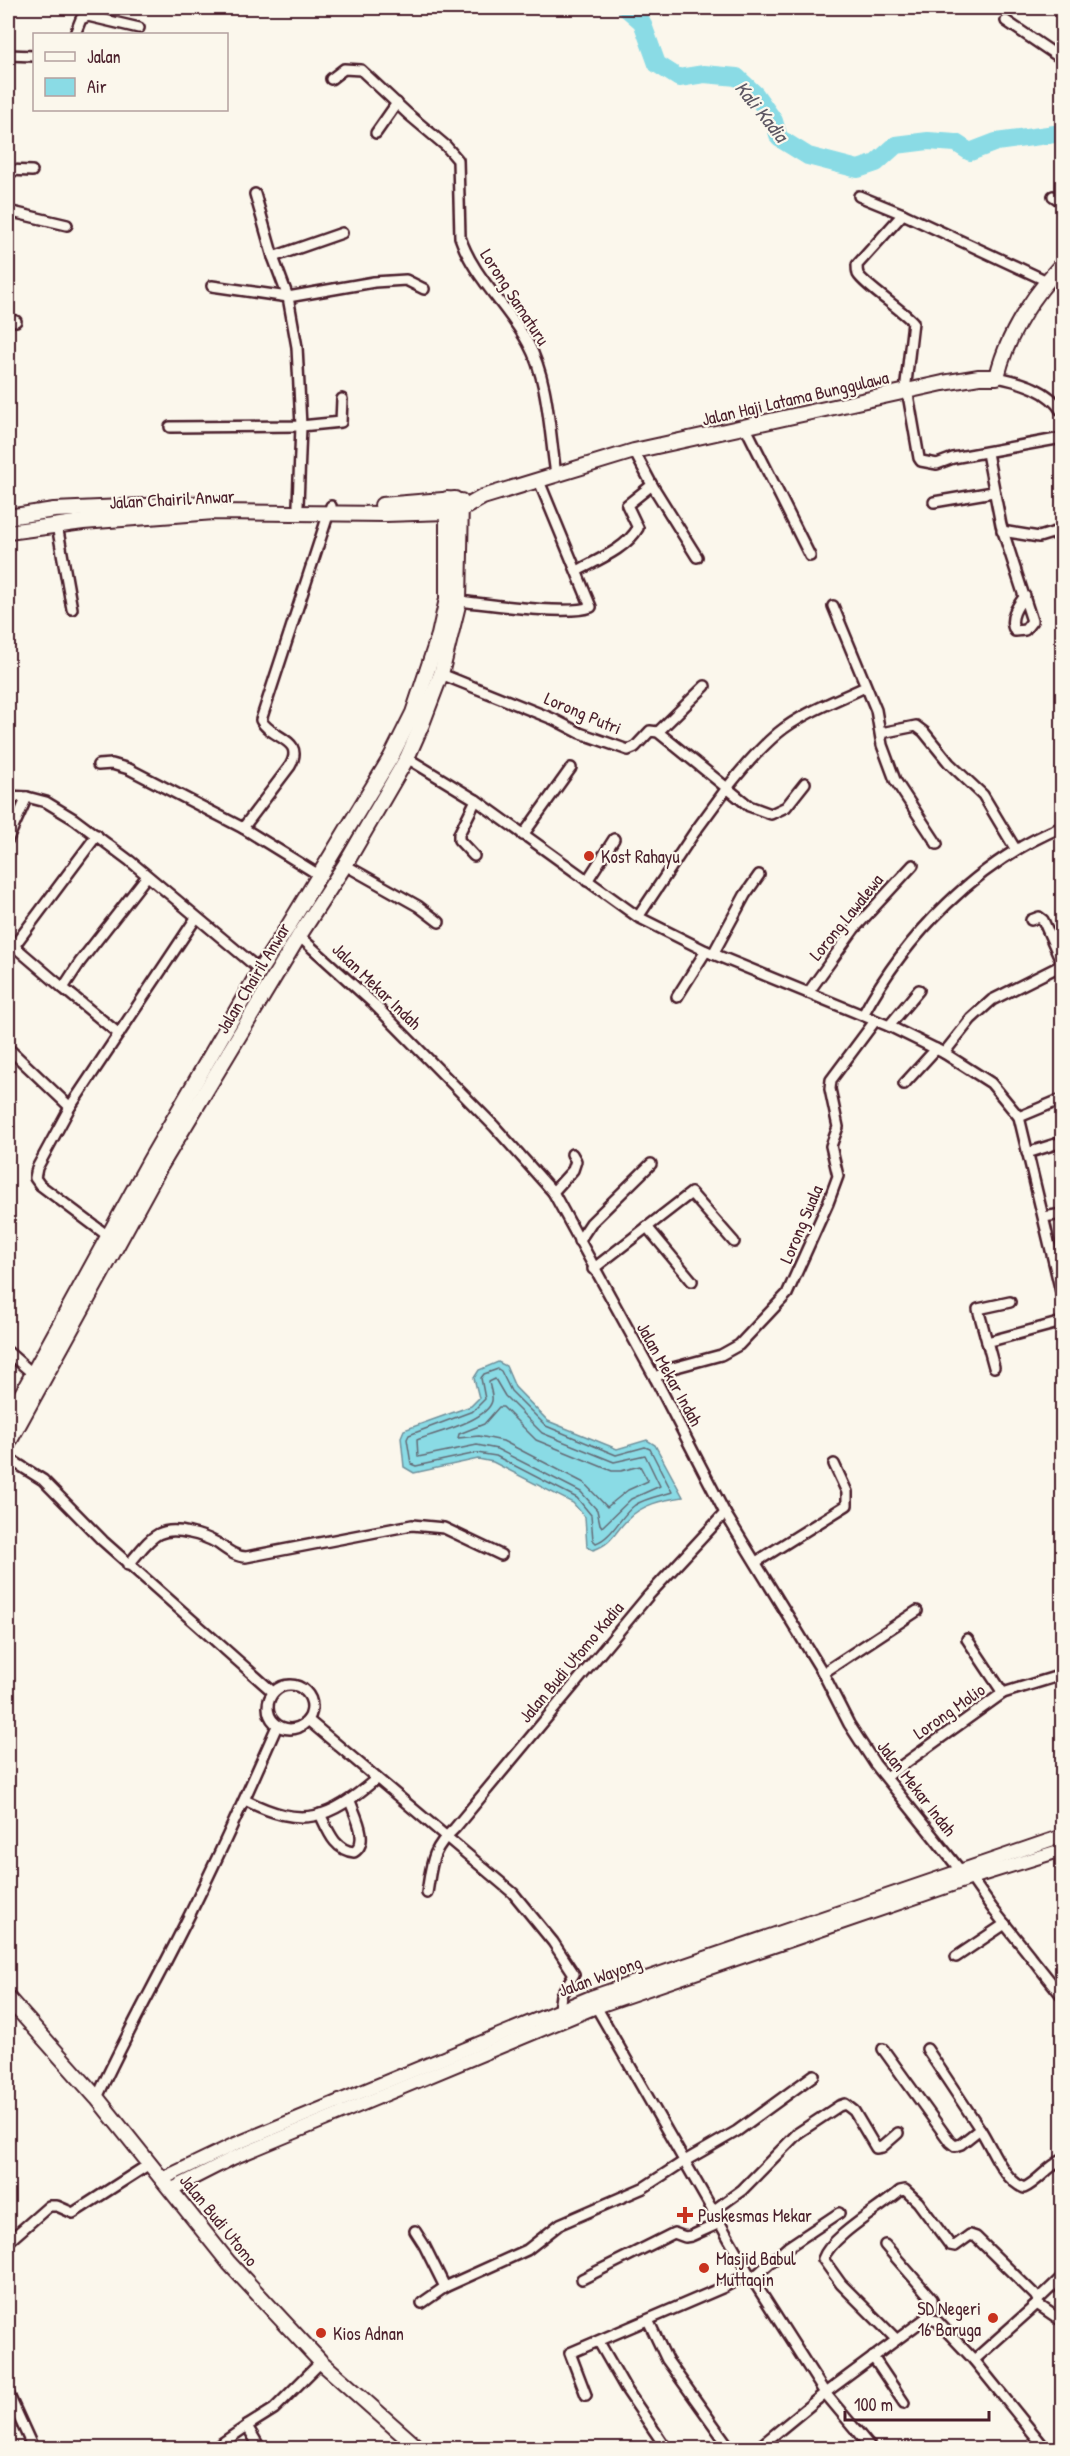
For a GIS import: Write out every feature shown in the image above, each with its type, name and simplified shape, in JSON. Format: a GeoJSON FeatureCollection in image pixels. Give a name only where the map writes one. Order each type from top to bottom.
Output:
{"type":"FeatureCollection","features":[{"type":"Feature","properties":{"kind":"main road"},"geometry":{"type":"LineString","coordinates":[[997,377],[1001,359],[1011,337],[1047,281],[1062,264]]}},
{"type":"Feature","properties":{"kind":"main road","name":"Jalan Haji Latama Bunggulawa"},"geometry":{"type":"LineString","coordinates":[[454,505],[634,451],[908,391],[979,377],[997,377]]}},
{"type":"Feature","properties":{"kind":"main road","name":"Jalan Chairil Anwar"},"geometry":{"type":"LineString","coordinates":[[8,517],[54,510],[219,503],[298,505],[330,509]]}},
{"type":"Feature","properties":{"kind":"main road","name":"Jalan Chairil Anwar"},"geometry":{"type":"LineString","coordinates":[[8,532],[57,525],[214,512],[454,505]]}},
{"type":"Feature","properties":{"kind":"main road","name":"Jalan Chairil Anwar"},"geometry":{"type":"LineString","coordinates":[[8,1444],[155,1177],[299,936],[345,865],[407,758],[423,724],[441,674],[459,601],[454,505]]}},
{"type":"Feature","properties":{"kind":"main road","name":"Jalan Chairil Anwar"},"geometry":{"type":"LineString","coordinates":[[8,1419],[108,1236],[230,1022],[391,757],[413,713],[439,635],[447,599],[454,505]]}},
{"type":"Feature","properties":{"kind":"main road"},"geometry":{"type":"LineString","coordinates":[[230,1022],[243,1029]]}},
{"type":"Feature","properties":{"kind":"main road","name":"Jalan Budi Utomo"},"geometry":{"type":"LineString","coordinates":[[8,1998],[97,2098],[229,2263],[321,2362],[418,2448]]}},
{"type":"Feature","properties":{"kind":"street"},"geometry":{"type":"LineString","coordinates":[[75,33],[81,19],[88,16],[139,28]]}},
{"type":"Feature","properties":{"kind":"street"},"geometry":{"type":"LineString","coordinates":[[1006,21],[1062,59]]}},
{"type":"Feature","properties":{"kind":"street"},"geometry":{"type":"LineString","coordinates":[[8,55],[33,56]]}},
{"type":"Feature","properties":{"kind":"street","name":"Lorong Samaturu"},"geometry":{"type":"LineString","coordinates":[[331,79],[344,69],[361,70],[446,146],[458,160],[460,237],[466,254],[526,340],[535,357],[549,418],[556,474]]}},
{"type":"Feature","properties":{"kind":"street"},"geometry":{"type":"LineString","coordinates":[[376,134],[397,103]]}},
{"type":"Feature","properties":{"kind":"street"},"geometry":{"type":"LineString","coordinates":[[8,170],[33,171]]}},
{"type":"Feature","properties":{"kind":"street"},"geometry":{"type":"LineString","coordinates":[[255,194],[273,257],[288,297],[300,368],[301,426],[298,505]]}},
{"type":"Feature","properties":{"kind":"street"},"geometry":{"type":"LineString","coordinates":[[859,196],[1047,281]]}},
{"type":"Feature","properties":{"kind":"street"},"geometry":{"type":"LineString","coordinates":[[1053,196],[1062,202]]}},
{"type":"Feature","properties":{"kind":"street"},"geometry":{"type":"LineString","coordinates":[[8,211],[67,225]]}},
{"type":"Feature","properties":{"kind":"street"},"geometry":{"type":"LineString","coordinates":[[903,214],[857,265],[857,273],[913,322],[906,383],[921,461],[937,464],[953,458],[1062,438]]}},
{"type":"Feature","properties":{"kind":"street"},"geometry":{"type":"LineString","coordinates":[[273,257],[342,232]]}},
{"type":"Feature","properties":{"kind":"street"},"geometry":{"type":"LineString","coordinates":[[212,286],[288,297],[374,282],[406,280],[424,289]]}},
{"type":"Feature","properties":{"kind":"street"},"geometry":{"type":"LineString","coordinates":[[997,377],[1019,382],[1044,394],[1062,412]]}},
{"type":"Feature","properties":{"kind":"street"},"geometry":{"type":"LineString","coordinates":[[170,427],[301,426],[341,423],[342,399]]}},
{"type":"Feature","properties":{"kind":"street"},"geometry":{"type":"LineString","coordinates":[[746,428],[810,556]]}},
{"type":"Feature","properties":{"kind":"street"},"geometry":{"type":"LineString","coordinates":[[634,451],[652,485],[697,557]]}},
{"type":"Feature","properties":{"kind":"street"},"geometry":{"type":"LineString","coordinates":[[987,453],[1002,531],[1024,596]]}},
{"type":"Feature","properties":{"kind":"street"},"geometry":{"type":"LineString","coordinates":[[459,601],[558,609],[589,608],[591,605],[538,481]]}},
{"type":"Feature","properties":{"kind":"street"},"geometry":{"type":"LineString","coordinates":[[577,571],[614,550],[636,532],[638,525],[627,505],[652,485]]}},
{"type":"Feature","properties":{"kind":"street"},"geometry":{"type":"LineString","coordinates":[[934,502],[993,492]]}},
{"type":"Feature","properties":{"kind":"street"},"geometry":{"type":"LineString","coordinates":[[243,828],[290,766],[295,756],[295,750],[291,745],[265,727],[261,720],[330,509]]}},
{"type":"Feature","properties":{"kind":"street"},"geometry":{"type":"LineString","coordinates":[[57,525],[72,609]]}},
{"type":"Feature","properties":{"kind":"street"},"geometry":{"type":"LineString","coordinates":[[1002,531],[1040,537],[1062,530]]}},
{"type":"Feature","properties":{"kind":"street"},"geometry":{"type":"LineString","coordinates":[[833,606],[876,710],[882,745],[895,780],[937,844]]}},
{"type":"Feature","properties":{"kind":"street","name":"Lorong Putri"},"geometry":{"type":"LineString","coordinates":[[441,674],[554,719],[580,733],[628,750],[650,731],[658,732]]}},
{"type":"Feature","properties":{"kind":"street"},"geometry":{"type":"LineString","coordinates":[[705,686],[658,732],[749,806],[771,814],[786,807],[805,783]]}},
{"type":"Feature","properties":{"kind":"street"},"geometry":{"type":"LineString","coordinates":[[639,917],[694,833],[727,788],[778,732],[865,687]]}},
{"type":"Feature","properties":{"kind":"street"},"geometry":{"type":"LineString","coordinates":[[881,733],[916,726],[924,732],[949,763],[982,795],[1016,850]]}},
{"type":"Feature","properties":{"kind":"street"},"geometry":{"type":"LineString","coordinates":[[407,758],[476,800],[639,917],[710,953],[889,1026],[940,1051],[991,1083],[1019,1117],[1062,1296]]}},
{"type":"Feature","properties":{"kind":"street"},"geometry":{"type":"LineString","coordinates":[[98,765],[112,764],[129,769],[243,828],[319,875]]}},
{"type":"Feature","properties":{"kind":"street"},"geometry":{"type":"LineString","coordinates":[[523,835],[571,768]]}},
{"type":"Feature","properties":{"kind":"street"},"geometry":{"type":"LineString","coordinates":[[8,796],[27,797],[53,805],[97,835],[260,970]]}},
{"type":"Feature","properties":{"kind":"street"},"geometry":{"type":"LineString","coordinates":[[8,838],[27,797]]}},
{"type":"Feature","properties":{"kind":"street"},"geometry":{"type":"LineString","coordinates":[[474,856],[459,840],[459,834],[476,800]]}},
{"type":"Feature","properties":{"kind":"street"},"geometry":{"type":"LineString","coordinates":[[863,1015],[886,975],[923,929],[989,869],[1016,850],[1062,827]]}},
{"type":"Feature","properties":{"kind":"street"},"geometry":{"type":"LineString","coordinates":[[97,835],[11,944],[119,1034]]}},
{"type":"Feature","properties":{"kind":"street"},"geometry":{"type":"LineString","coordinates":[[586,881],[614,839]]}},
{"type":"Feature","properties":{"kind":"street"},"geometry":{"type":"LineString","coordinates":[[345,865],[413,903],[439,921]]}},
{"type":"Feature","properties":{"kind":"street","name":"Lorong Lawalewa"},"geometry":{"type":"LineString","coordinates":[[808,993],[854,929],[913,865]]}},
{"type":"Feature","properties":{"kind":"street"},"geometry":{"type":"LineString","coordinates":[[677,997],[710,953],[759,875]]}},
{"type":"Feature","properties":{"kind":"street"},"geometry":{"type":"LineString","coordinates":[[63,988],[80,962],[147,876]]}},
{"type":"Feature","properties":{"kind":"street"},"geometry":{"type":"LineString","coordinates":[[904,1084],[982,1008],[1002,994],[1062,964],[1043,920],[1039,917],[1030,920]]}},
{"type":"Feature","properties":{"kind":"street"},"geometry":{"type":"LineString","coordinates":[[108,1236],[40,1185],[35,1178],[37,1168],[70,1107],[196,918]]}},
{"type":"Feature","properties":{"kind":"street","name":"Jalan Mekar Indah"},"geometry":{"type":"LineString","coordinates":[[299,936],[374,1003],[494,1126],[553,1191],[593,1269],[655,1378],[725,1514],[823,1673],[849,1724],[886,1777],[960,1870]]}},
{"type":"Feature","properties":{"kind":"street"},"geometry":{"type":"LineString","coordinates":[[889,1026],[919,990]]}},
{"type":"Feature","properties":{"kind":"street","name":"Lorong Suala"},"geometry":{"type":"LineString","coordinates":[[655,1378],[669,1369],[721,1355],[739,1345],[787,1294],[838,1176],[831,1146],[838,1127],[830,1089],[831,1080],[875,1020]]}},
{"type":"Feature","properties":{"kind":"street"},"geometry":{"type":"LineString","coordinates":[[8,1048],[70,1107]]}},
{"type":"Feature","properties":{"kind":"street"},"geometry":{"type":"LineString","coordinates":[[1019,1117],[1062,1099]]}},
{"type":"Feature","properties":{"kind":"street"},"geometry":{"type":"LineString","coordinates":[[1027,1153],[1062,1142]]}},
{"type":"Feature","properties":{"kind":"street"},"geometry":{"type":"LineString","coordinates":[[553,1191],[575,1168],[576,1161],[572,1154]]}},
{"type":"Feature","properties":{"kind":"street"},"geometry":{"type":"LineString","coordinates":[[579,1241],[591,1222],[651,1164]]}},
{"type":"Feature","properties":{"kind":"street"},"geometry":{"type":"LineString","coordinates":[[593,1269],[691,1193],[734,1242]]}},
{"type":"Feature","properties":{"kind":"street"},"geometry":{"type":"LineString","coordinates":[[1044,1217],[1062,1214]]}},
{"type":"Feature","properties":{"kind":"street"},"geometry":{"type":"LineString","coordinates":[[647,1227],[692,1281]]}},
{"type":"Feature","properties":{"kind":"street"},"geometry":{"type":"LineString","coordinates":[[994,1367],[978,1309],[1010,1302]]}},
{"type":"Feature","properties":{"kind":"street"},"geometry":{"type":"LineString","coordinates":[[987,1342],[1062,1322]]}},
{"type":"Feature","properties":{"kind":"street"},"geometry":{"type":"LineString","coordinates":[[8,1352],[32,1373]]}},
{"type":"Feature","properties":{"kind":"street"},"geometry":{"type":"LineString","coordinates":[[8,1458],[43,1480],[129,1565],[273,1692]]}},
{"type":"Feature","properties":{"kind":"street"},"geometry":{"type":"LineString","coordinates":[[756,1562],[847,1504],[847,1492],[834,1464]]}},
{"type":"Feature","properties":{"kind":"street","name":"Jalan Budi Utomo Kadia"},"geometry":{"type":"LineString","coordinates":[[427,1893],[433,1859],[439,1844],[648,1596],[725,1514]]}},
{"type":"Feature","properties":{"kind":"street"},"geometry":{"type":"LineString","coordinates":[[129,1565],[153,1537],[167,1530],[203,1536],[235,1555],[246,1557],[398,1526],[430,1525],[462,1535],[501,1555]]}},
{"type":"Feature","properties":{"kind":"street"},"geometry":{"type":"LineString","coordinates":[[823,1673],[917,1611]]}},
{"type":"Feature","properties":{"kind":"street","name":"Lorong Molio"},"geometry":{"type":"LineString","coordinates":[[967,1639],[1003,1693]]}},
{"type":"Feature","properties":{"kind":"street","name":"Lorong Molio"},"geometry":{"type":"LineString","coordinates":[[886,1777],[1003,1693],[1062,1675]]}},
{"type":"Feature","properties":{"kind":"street"},"geometry":{"type":"LineString","coordinates":[[288,1684],[304,1689],[310,1698],[312,1709],[308,1720],[294,1729],[277,1726],[268,1713],[268,1698],[273,1692],[288,1684]]}},
{"type":"Feature","properties":{"kind":"street"},"geometry":{"type":"LineString","coordinates":[[308,1720],[513,1893],[553,1942],[574,1974],[561,1995],[559,2010]]}},
{"type":"Feature","properties":{"kind":"street"},"geometry":{"type":"LineString","coordinates":[[97,2098],[122,2042],[182,1931],[245,1800],[277,1726]]}},
{"type":"Feature","properties":{"kind":"street"},"geometry":{"type":"LineString","coordinates":[[245,1800],[268,1812],[286,1817],[306,1817],[320,1814],[350,1801],[376,1779]]}},
{"type":"Feature","properties":{"kind":"street"},"geometry":{"type":"LineString","coordinates":[[320,1814],[332,1839],[340,1847],[354,1852],[360,1848],[362,1841],[361,1831],[350,1801]]}},
{"type":"Feature","properties":{"kind":"street","name":"Jalan Wayong"},"geometry":{"type":"LineString","coordinates":[[170,2190],[233,2158],[593,2002],[960,1870],[1062,1836]]}},
{"type":"Feature","properties":{"kind":"street","name":"Jalan Wayong"},"geometry":{"type":"LineString","coordinates":[[162,2178],[233,2145],[559,2010],[593,2002],[1062,1850]]}},
{"type":"Feature","properties":{"kind":"street"},"geometry":{"type":"LineString","coordinates":[[971,1878],[1062,1996]]}},
{"type":"Feature","properties":{"kind":"street"},"geometry":{"type":"LineString","coordinates":[[956,1957],[1005,1924]]}},
{"type":"Feature","properties":{"kind":"street"},"geometry":{"type":"LineString","coordinates":[[593,2002],[683,2162],[751,2276],[825,2393],[871,2448]]}},
{"type":"Feature","properties":{"kind":"street"},"geometry":{"type":"LineString","coordinates":[[883,2049],[950,2142],[955,2145],[961,2144],[980,2129]]}},
{"type":"Feature","properties":{"kind":"street"},"geometry":{"type":"LineString","coordinates":[[927,2049],[1012,2180],[1024,2188],[1048,2168],[1062,2160]]}},
{"type":"Feature","properties":{"kind":"street"},"geometry":{"type":"LineString","coordinates":[[422,2303],[445,2287],[516,2256],[560,2224],[643,2188],[737,2131],[814,2075]]}},
{"type":"Feature","properties":{"kind":"street"},"geometry":{"type":"LineString","coordinates":[[713,2211],[742,2190],[798,2133],[839,2106],[845,2104],[854,2111],[876,2148],[898,2133]]}},
{"type":"Feature","properties":{"kind":"street"},"geometry":{"type":"LineString","coordinates":[[8,2242],[49,2206],[57,2206],[73,2213],[151,2163]]}},
{"type":"Feature","properties":{"kind":"street"},"geometry":{"type":"LineString","coordinates":[[896,2339],[841,2284],[823,2259],[826,2250],[836,2241],[900,2191],[905,2190],[918,2202],[950,2245],[955,2246],[970,2235],[976,2237],[1037,2302],[1062,2321]]}},
{"type":"Feature","properties":{"kind":"street"},"geometry":{"type":"LineString","coordinates":[[586,2395],[570,2353],[751,2276],[788,2247],[839,2213]]}},
{"type":"Feature","properties":{"kind":"street"},"geometry":{"type":"LineString","coordinates":[[582,2279],[674,2233],[685,2237],[691,2236],[720,2223]]}},
{"type":"Feature","properties":{"kind":"street"},"geometry":{"type":"LineString","coordinates":[[415,2231],[445,2287]]}},
{"type":"Feature","properties":{"kind":"street"},"geometry":{"type":"LineString","coordinates":[[761,2447],[825,2393],[926,2318],[932,2306],[932,2299],[885,2245]]}},
{"type":"Feature","properties":{"kind":"street"},"geometry":{"type":"LineString","coordinates":[[974,2360],[1062,2277]]}},
{"type":"Feature","properties":{"kind":"street"},"geometry":{"type":"LineString","coordinates":[[926,2318],[937,2321],[974,2360],[1045,2448]]}},
{"type":"Feature","properties":{"kind":"street"},"geometry":{"type":"LineString","coordinates":[[648,2320],[667,2360],[730,2448]]}},
{"type":"Feature","properties":{"kind":"street"},"geometry":{"type":"LineString","coordinates":[[599,2342],[626,2389],[666,2448]]}},
{"type":"Feature","properties":{"kind":"street"},"geometry":{"type":"LineString","coordinates":[[873,2357],[904,2403]]}},
{"type":"Feature","properties":{"kind":"street"},"geometry":{"type":"LineString","coordinates":[[215,2448],[274,2409],[321,2362]]}},
{"type":"Feature","properties":{"kind":"street"},"geometry":{"type":"LineString","coordinates":[[8,2393],[33,2448]]}},
{"type":"Feature","properties":{"kind":"street"},"geometry":{"type":"LineString","coordinates":[[247,2426],[261,2448]]}},
{"type":"Feature","properties":{"kind":"water"},"geometry":{"type":"Polygon","coordinates":[[[498,1362],[506,1366],[515,1387],[548,1421],[617,1449],[647,1440],[655,1445],[683,1497],[660,1501],[639,1510],[609,1541],[593,1550],[587,1547],[585,1517],[573,1503],[493,1462],[478,1459],[414,1473],[404,1467],[401,1437],[404,1430],[471,1406],[479,1398],[474,1378],[479,1370],[498,1362]]]}},
{"type":"Feature","properties":{"kind":"waterway","name":"Kali Kadia"},"geometry":{"type":"LineString","coordinates":[[626,8],[642,22],[657,64],[679,78],[704,74],[737,77],[755,94],[774,121],[779,138],[808,156],[858,169],[876,163],[896,145],[928,141],[956,143],[970,152],[996,142],[1062,133]]}},
{"type":"Feature","properties":{"kind":"place","name":"Kost Rahayu"},"geometry":{"type":"Point","coordinates":[589,856]}},
{"type":"Feature","properties":{"kind":"place","name":"Puskesmas Mekar"},"geometry":{"type":"Point","coordinates":[685,2215]}},
{"type":"Feature","properties":{"kind":"place","name":"Masjid Babul Muttaqin"},"geometry":{"type":"Point","coordinates":[704,2268]}},
{"type":"Feature","properties":{"kind":"place","name":"SD Negeri 16 Baruga"},"geometry":{"type":"Point","coordinates":[993,2318]}},
{"type":"Feature","properties":{"kind":"place","name":"Kios Adnan"},"geometry":{"type":"Point","coordinates":[321,2333]}}]}
